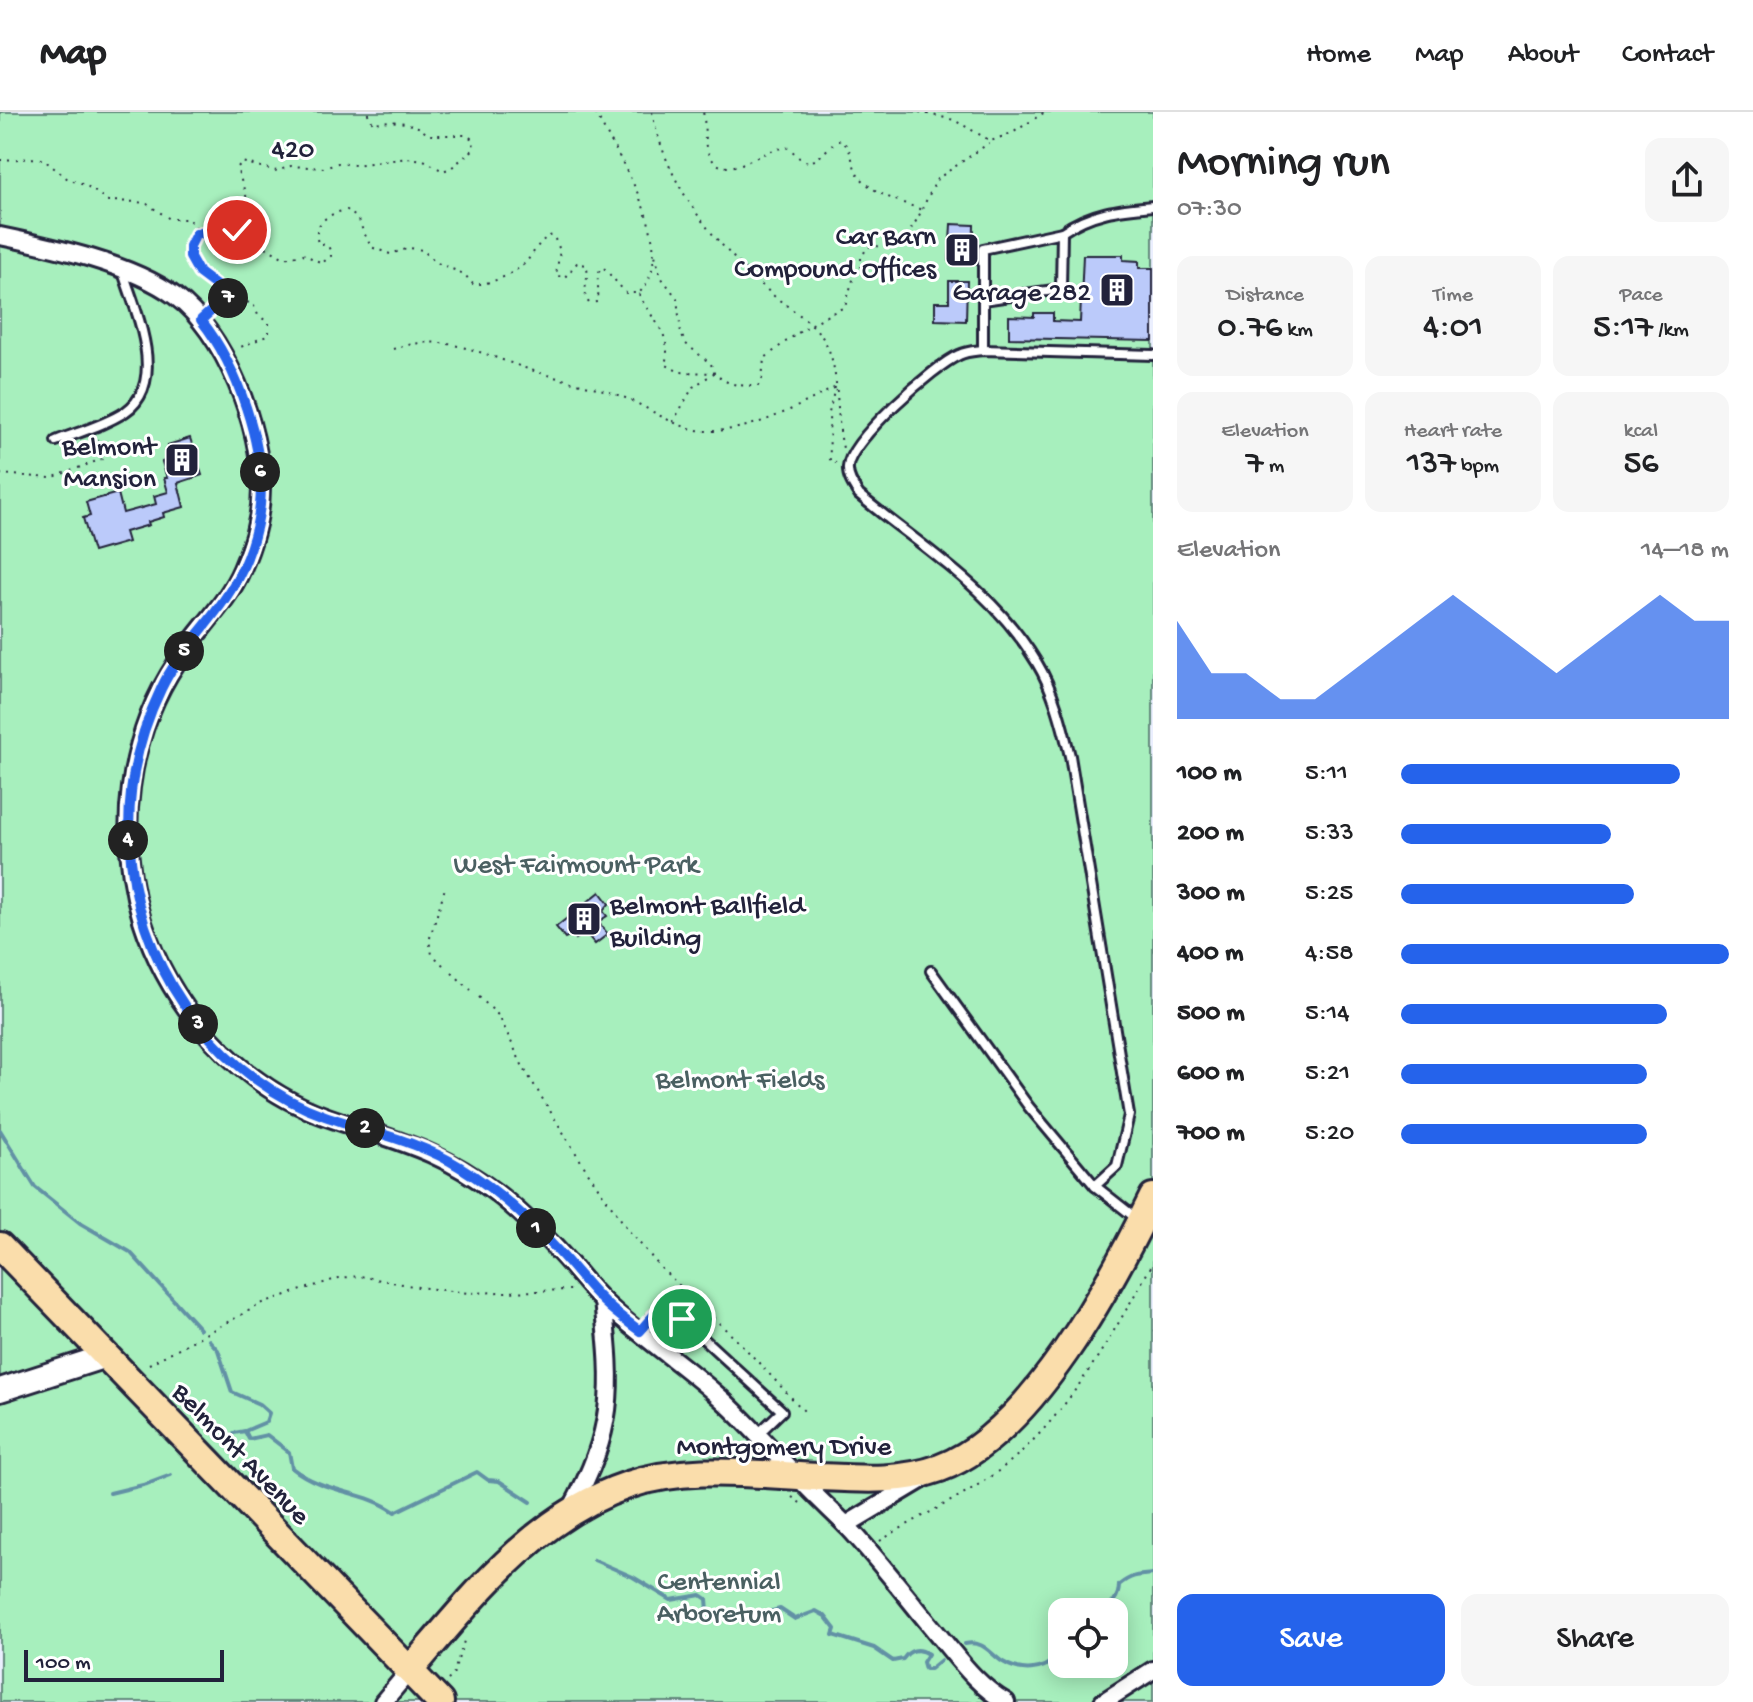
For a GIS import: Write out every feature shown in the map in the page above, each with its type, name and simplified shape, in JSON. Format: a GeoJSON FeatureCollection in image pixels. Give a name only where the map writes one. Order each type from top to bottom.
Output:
{"type":"FeatureCollection","features":[{"type":"Feature","properties":{"kind":"main road","name":"Montgomery Drive"},"geometry":{"type":"LineString","coordinates":[[410,1670],[517,1553],[570,1512],[631,1484],[673,1474],[713,1471],[790,1484],[915,1475],[942,1467],[987,1441],[1038,1387],[1087,1316],[1153,1197]]}},
{"type":"Feature","properties":{"kind":"main road","name":"Belmont Avenue"},"geometry":{"type":"LineString","coordinates":[[0,1246],[410,1670],[443,1692]]}},
{"type":"Feature","properties":{"kind":"street"},"geometry":{"type":"LineString","coordinates":[[0,236],[82,256],[172,294],[201,320],[224,354],[240,392],[254,440],[260,470],[260,507],[241,571],[223,602],[180,656],[162,686],[145,726],[129,802],[129,850],[136,896],[151,944],[184,1006],[212,1040],[244,1069],[280,1094],[322,1115],[393,1136],[459,1166],[528,1220],[603,1301],[722,1399],[758,1434],[790,1484],[846,1525],[974,1677],[1006,1702]]}},
{"type":"Feature","properties":{"kind":"street"},"geometry":{"type":"LineString","coordinates":[[570,1512],[595,1461],[609,1406],[610,1367],[603,1301]]}},
{"type":"Feature","properties":{"kind":"street"},"geometry":{"type":"LineString","coordinates":[[0,1390],[106,1356]]}},
{"type":"Feature","properties":{"kind":"street","name":"Montgomery Drive"},"geometry":{"type":"LineString","coordinates":[[846,1525],[942,1467]]}},
{"type":"Feature","properties":{"kind":"street"},"geometry":{"type":"LineString","coordinates":[[383,1702],[410,1670]]}},
{"type":"Feature","properties":{"kind":"street"},"geometry":{"type":"LineString","coordinates":[[1103,1702],[1153,1670]]}},
{"type":"Feature","properties":{"kind":"lane"},"geometry":{"type":"LineString","coordinates":[[983,350],[983,249],[1062,232],[1105,211],[1153,206]]}},
{"type":"Feature","properties":{"kind":"lane"},"geometry":{"type":"LineString","coordinates":[[983,300],[1061,289],[1062,232]]}},
{"type":"Feature","properties":{"kind":"lane"},"geometry":{"type":"LineString","coordinates":[[56,441],[127,411],[140,396],[148,370],[144,337],[123,271]]}},
{"type":"Feature","properties":{"kind":"lane"},"geometry":{"type":"LineString","coordinates":[[1095,1186],[1117,1166],[1129,1115],[1070,756],[1057,709],[1038,665],[1015,629],[979,590],[859,495],[847,466],[862,437],[926,378],[956,356],[983,350],[1153,355]]}},
{"type":"Feature","properties":{"kind":"lane"},"geometry":{"type":"LineString","coordinates":[[931,971],[1029,1107],[1095,1186],[1141,1222]]}},
{"type":"Feature","properties":{"kind":"lane"},"geometry":{"type":"LineString","coordinates":[[640,1331],[660,1311],[667,1310],[682,1319],[782,1411],[758,1434]]}},
{"type":"Feature","properties":{"kind":"path","name":"420"},"geometry":{"type":"LineString","coordinates":[[253,237],[252,214],[237,168],[242,162],[277,171],[291,166],[325,168],[338,163],[355,165],[407,158],[424,160],[443,171],[474,149],[473,139],[465,135],[429,135],[413,124],[390,121],[373,123],[367,112]]}},
{"type":"Feature","properties":{"kind":"path"},"geometry":{"type":"LineString","coordinates":[[595,112],[636,190],[648,220],[661,277],[677,298],[681,334],[686,344],[711,364],[714,373],[726,383],[741,388],[758,386],[764,359],[790,338],[845,307],[852,282],[861,267],[861,257],[868,247],[893,246],[908,236],[937,179],[991,141],[1014,132],[1045,112]]}},
{"type":"Feature","properties":{"kind":"path"},"geometry":{"type":"LineString","coordinates":[[652,112],[669,170],[696,214],[742,267],[812,324],[829,350],[839,433],[847,466]]}},
{"type":"Feature","properties":{"kind":"path"},"geometry":{"type":"LineString","coordinates":[[703,112],[706,147],[714,164],[721,168],[736,167],[780,147],[790,148],[807,161],[820,158],[833,143],[840,140],[849,149],[854,168],[861,178],[882,196],[922,210]]}},
{"type":"Feature","properties":{"kind":"path"},"geometry":{"type":"LineString","coordinates":[[919,112],[954,120],[991,141]]}},
{"type":"Feature","properties":{"kind":"path"},"geometry":{"type":"LineString","coordinates":[[0,160],[44,160],[68,179],[87,186],[108,201],[127,200],[147,204],[170,219],[188,219],[202,233],[216,236],[237,230],[284,258],[303,254],[322,263],[331,256],[331,252],[328,246],[318,243],[318,227],[329,215],[347,210],[357,218],[371,247],[390,254],[410,248],[423,250],[435,262],[460,271],[473,284],[479,285],[524,264],[544,239],[553,235],[560,250],[556,275],[564,278],[577,263],[586,265],[585,295],[589,303],[597,302],[597,276],[601,268],[626,293],[639,293],[646,286],[654,254]]}},
{"type":"Feature","properties":{"kind":"path"},"geometry":{"type":"LineString","coordinates":[[202,233],[192,240],[189,251],[199,273],[231,297],[253,304],[258,315],[268,320],[269,335],[224,354]]}},
{"type":"Feature","properties":{"kind":"path"},"geometry":{"type":"LineString","coordinates":[[639,293],[667,342],[665,364],[679,372],[714,373]]}},
{"type":"Feature","properties":{"kind":"path"},"geometry":{"type":"LineString","coordinates":[[201,320],[231,297]]}},
{"type":"Feature","properties":{"kind":"path"},"geometry":{"type":"LineString","coordinates":[[393,349],[421,343],[456,346],[542,374],[612,392],[673,422],[711,432],[776,417],[835,387]]}},
{"type":"Feature","properties":{"kind":"path"},"geometry":{"type":"LineString","coordinates":[[673,422],[693,387],[714,373]]}},
{"type":"Feature","properties":{"kind":"path"},"geometry":{"type":"LineString","coordinates":[[830,461],[829,413],[835,387]]}},
{"type":"Feature","properties":{"kind":"path"},"geometry":{"type":"LineString","coordinates":[[0,474],[51,478],[105,458],[94,426]]}},
{"type":"Feature","properties":{"kind":"path"},"geometry":{"type":"LineString","coordinates":[[443,965],[432,954],[429,941],[445,888]]}},
{"type":"Feature","properties":{"kind":"path"},"geometry":{"type":"LineString","coordinates":[[452,973],[471,990]]}},
{"type":"Feature","properties":{"kind":"path"},"geometry":{"type":"LineString","coordinates":[[479,997],[499,1016],[523,1067],[621,1221],[661,1268],[742,1345],[804,1411]]}},
{"type":"Feature","properties":{"kind":"path"},"geometry":{"type":"LineString","coordinates":[[149,1364],[265,1302],[339,1278],[360,1276],[468,1293],[541,1292],[590,1286]]}},
{"type":"Feature","properties":{"kind":"path"},"geometry":{"type":"LineString","coordinates":[[790,1484],[807,1508]]}},
{"type":"Feature","properties":{"kind":"path"},"geometry":{"type":"LineString","coordinates":[[443,1692],[453,1675],[465,1638]]}},
{"type":"Feature","properties":{"kind":"green space","name":"West Fairmount Park"},"geometry":{"type":"Polygon","coordinates":[[[0,112],[1153,112],[1153,1702],[0,1702],[0,112]]]}},
{"type":"Feature","properties":{"kind":"building","name":"Car Barn Compound Offices"},"geometry":{"type":"Polygon","coordinates":[[[951,224],[974,225],[973,261],[949,261],[951,224]]]}},
{"type":"Feature","properties":{"kind":"building","name":"Garage 282"},"geometry":{"type":"Polygon","coordinates":[[[1083,255],[1123,255],[1123,260],[1139,261],[1139,268],[1153,268],[1153,341],[1009,338],[1009,316],[1034,317],[1034,313],[1053,313],[1053,321],[1080,322],[1083,255]]]}},
{"type":"Feature","properties":{"kind":"building"},"geometry":{"type":"Polygon","coordinates":[[[949,281],[967,281],[966,321],[935,320],[935,302],[949,302],[949,281]]]}},
{"type":"Feature","properties":{"kind":"building"},"geometry":{"type":"Polygon","coordinates":[[[190,438],[202,475],[178,483],[184,507],[163,513],[164,517],[148,522],[149,525],[125,532],[128,542],[93,552],[83,518],[90,516],[86,502],[118,493],[123,513],[156,504],[154,496],[168,492],[162,462],[171,459],[168,445],[190,438]]]}},
{"type":"Feature","properties":{"kind":"building","name":"Belmont Ballfield Building"},"geometry":{"type":"Polygon","coordinates":[[[600,892],[609,904],[603,911],[607,916],[598,922],[608,934],[595,944],[585,932],[576,939],[573,934],[565,938],[556,927],[600,892]]]}},
{"type":"Feature","properties":{"kind":"waterway"},"geometry":{"type":"LineString","coordinates":[[0,1130],[35,1187],[80,1223],[130,1252],[200,1329]]}},
{"type":"Feature","properties":{"kind":"waterway"},"geometry":{"type":"LineString","coordinates":[[209,1340],[218,1350],[232,1392],[259,1404],[269,1413],[266,1422],[245,1431]]}},
{"type":"Feature","properties":{"kind":"waterway"},"geometry":{"type":"LineString","coordinates":[[234,1433],[245,1431],[249,1439],[267,1435],[289,1452],[292,1468],[305,1476],[395,1512],[477,1472],[488,1480],[499,1481],[531,1502]]}},
{"type":"Feature","properties":{"kind":"waterway"},"geometry":{"type":"LineString","coordinates":[[110,1493],[171,1475]]}},
{"type":"Feature","properties":{"kind":"waterway"},"geometry":{"type":"LineString","coordinates":[[594,1560],[633,1577],[671,1600],[701,1595],[707,1599],[708,1611],[713,1615],[753,1616],[780,1609],[795,1619],[816,1611],[825,1616],[835,1629],[833,1635],[874,1648],[893,1661],[917,1650],[928,1654],[923,1662],[925,1669],[930,1669],[941,1660]]}},
{"type":"Feature","properties":{"kind":"waterway"},"geometry":{"type":"LineString","coordinates":[[1115,1598],[1123,1582],[1135,1576],[1153,1574]]}},
{"type":"Feature","properties":{"kind":"waterway"},"geometry":{"type":"LineString","coordinates":[[965,1644],[982,1646],[1010,1666],[1031,1669],[1048,1664]]}},
{"type":"Feature","properties":{"kind":"place","name":"Car Barn Compound Offices"},"geometry":{"type":"Point","coordinates":[962,250]}},
{"type":"Feature","properties":{"kind":"place","name":"Garage 282"},"geometry":{"type":"Point","coordinates":[1117,290]}},
{"type":"Feature","properties":{"kind":"place","name":"Belmont Mansion"},"geometry":{"type":"Point","coordinates":[182,460]}},
{"type":"Feature","properties":{"kind":"place","name":"Belmont Ballfield Building"},"geometry":{"type":"Point","coordinates":[584,919]}},
{"type":"Feature","properties":{"kind":"route"},"geometry":{"type":"LineString","coordinates":[[237,230],[210,237],[196,234],[189,251],[199,273],[231,297],[201,320],[224,354],[240,392],[260,470],[260,507],[241,571],[223,602],[180,656],[162,686],[138,751],[129,802],[129,850],[136,896],[151,944],[171,986],[199,1025],[228,1055],[261,1082],[322,1115],[393,1136],[459,1166],[518,1211],[603,1301],[640,1331],[660,1311],[674,1312],[682,1319]]}},
{"type":"Feature","properties":{"kind":"park label","name":"Belmont Fields"},"geometry":{"type":"Point","coordinates":[740,1077]}},
{"type":"Feature","properties":{"kind":"park label","name":"Centennial Arboretum"},"geometry":{"type":"Point","coordinates":[719,1595]}}]}
